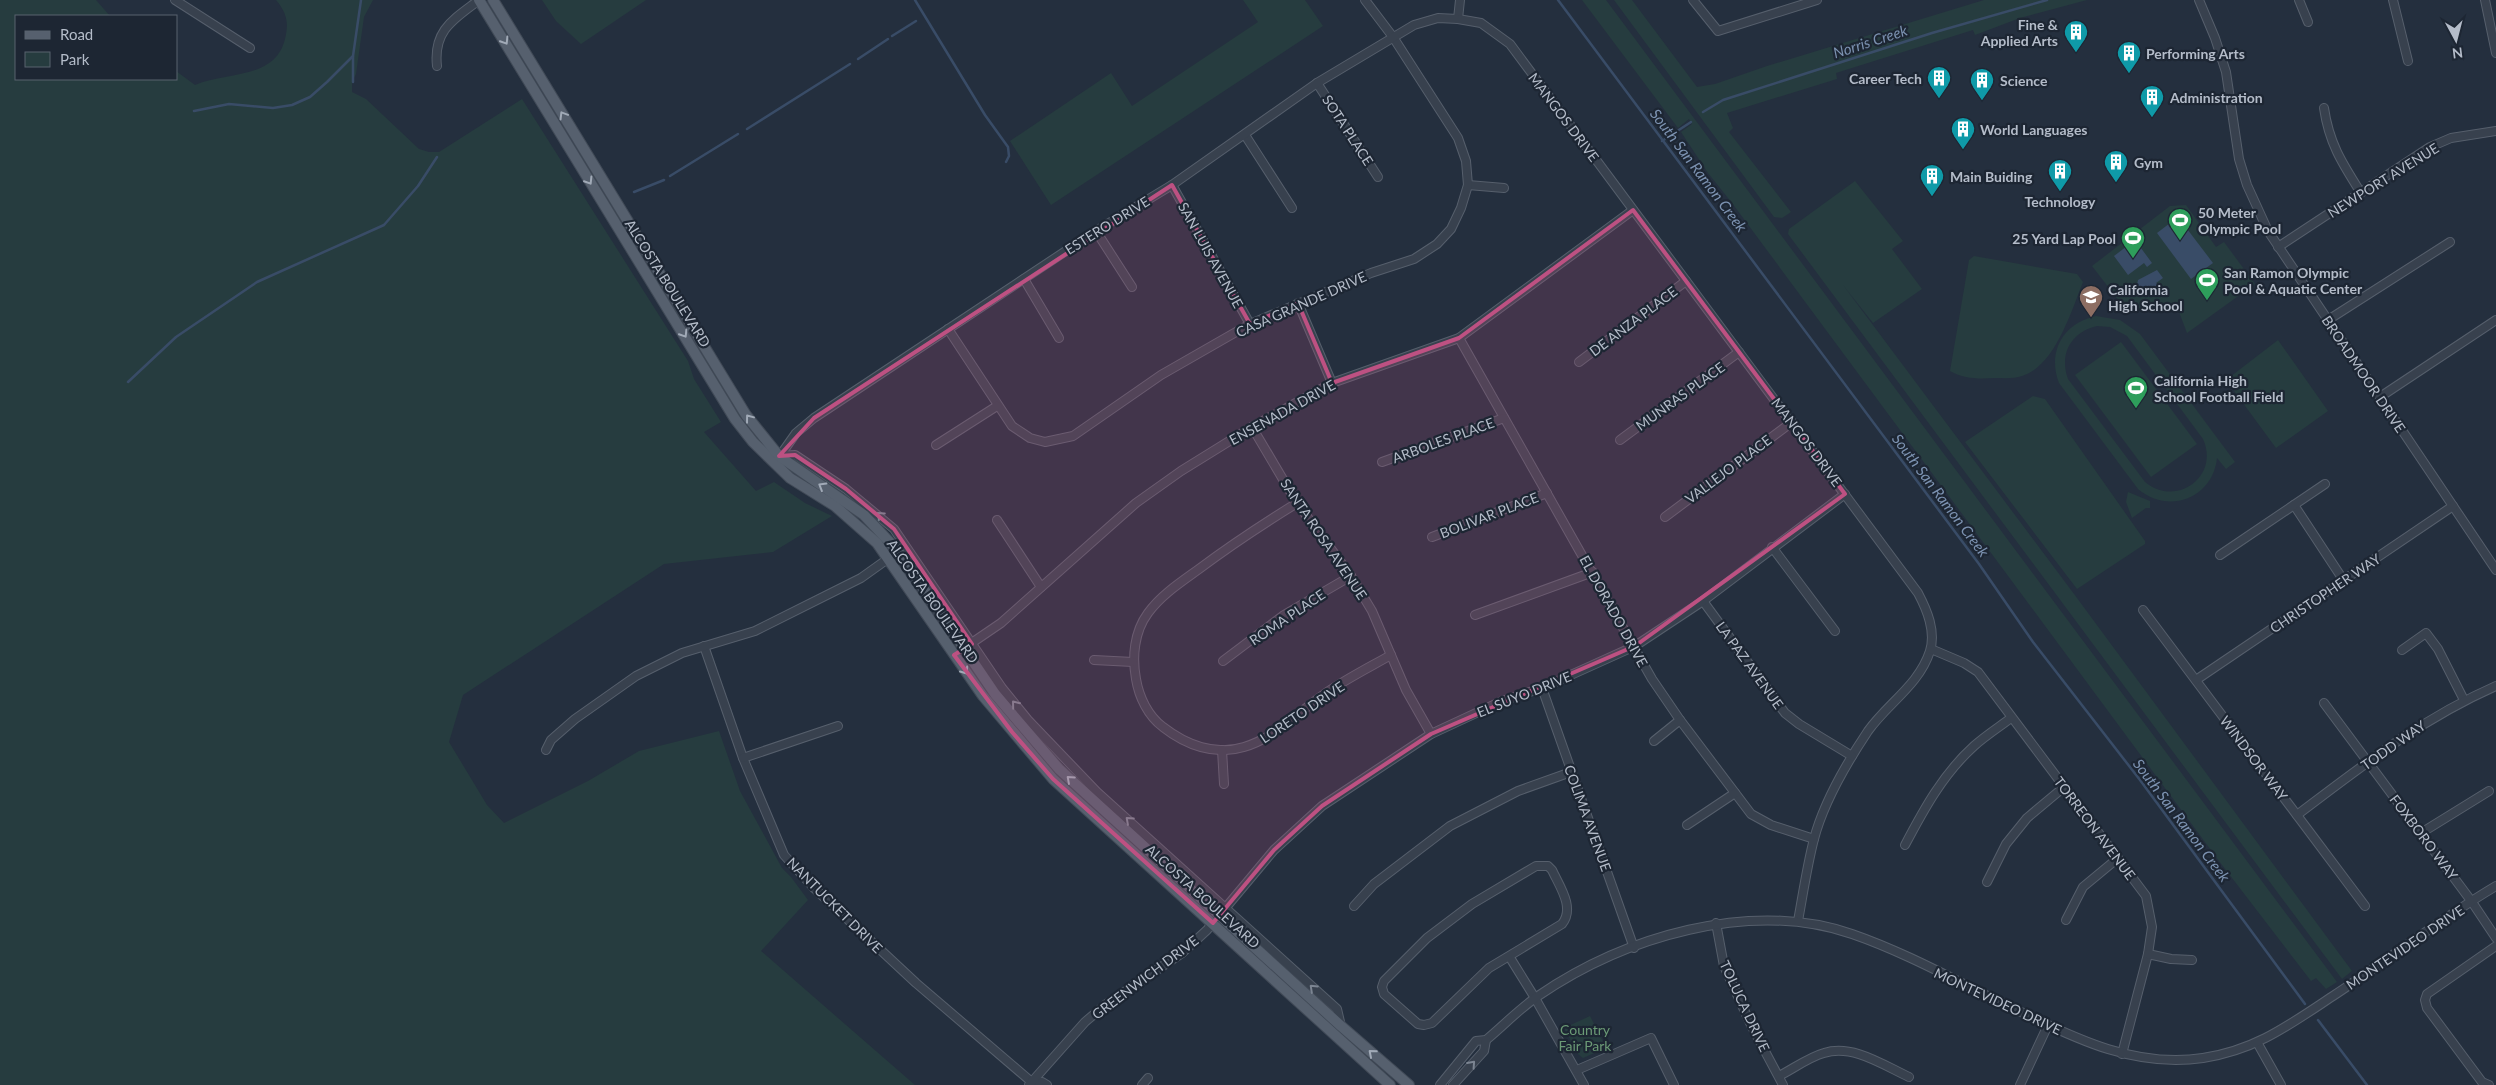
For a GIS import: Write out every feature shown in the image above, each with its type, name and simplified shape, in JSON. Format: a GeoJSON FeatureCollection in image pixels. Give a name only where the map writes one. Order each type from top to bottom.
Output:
{"type":"FeatureCollection","features":[{"type":"Feature","properties":{"kind":"main road","name":"ALCOSTA BOULEVARD"},"geometry":{"type":"LineString","coordinates":[[479,0],[735,419],[753,442],[777,460],[864,515],[898,551],[995,694],[1059,769],[1223,911],[1341,1026],[1409,1085]]}},
{"type":"Feature","properties":{"kind":"main road","name":"ALCOSTA BOULEVARD"},"geometry":{"type":"LineString","coordinates":[[492,0],[746,415],[790,478],[835,506],[857,524],[888,558],[963,649],[983,696],[1053,779],[1390,1085]]}},
{"type":"Feature","properties":{"kind":"main road"},"geometry":{"type":"LineString","coordinates":[[888,558],[898,551]]}},
{"type":"Feature","properties":{"kind":"street"},"geometry":{"type":"LineString","coordinates":[[175,0],[196,16],[250,48]]}},
{"type":"Feature","properties":{"kind":"street"},"geometry":{"type":"LineString","coordinates":[[437,66],[436,52],[439,38],[447,25],[479,0]]}},
{"type":"Feature","properties":{"kind":"street","name":"CASA GRANDE DRIVE"},"geometry":{"type":"LineString","coordinates":[[948,329],[1012,426],[1030,438],[1044,442],[1059,441],[1073,436],[1161,375],[1250,324],[1371,273],[1414,259],[1437,244],[1451,229],[1462,208],[1468,185],[1466,162],[1458,138],[1393,37],[1365,0]]}},
{"type":"Feature","properties":{"kind":"street"},"geometry":{"type":"LineString","coordinates":[[1458,19],[1460,0]]}},
{"type":"Feature","properties":{"kind":"street"},"geometry":{"type":"LineString","coordinates":[[1693,0],[1718,31],[1817,0]]}},
{"type":"Feature","properties":{"kind":"street","name":"BROADMOOR DRIVE"},"geometry":{"type":"LineString","coordinates":[[2199,0],[2215,38],[2226,72],[2239,159],[2260,215],[2278,247],[2496,570]]}},
{"type":"Feature","properties":{"kind":"street"},"geometry":{"type":"LineString","coordinates":[[2299,0],[2308,22]]}},
{"type":"Feature","properties":{"kind":"street"},"geometry":{"type":"LineString","coordinates":[[2393,0],[2408,61]]}},
{"type":"Feature","properties":{"kind":"street"},"geometry":{"type":"LineString","coordinates":[[2485,0],[2492,11],[2496,53]]}},
{"type":"Feature","properties":{"kind":"street","name":"ESTERO DRIVE"},"geometry":{"type":"LineString","coordinates":[[777,460],[796,432],[814,418],[1096,231],[1172,185],[1317,83],[1414,25],[1438,18],[1458,19]]}},
{"type":"Feature","properties":{"kind":"street","name":"MANGOS DRIVE"},"geometry":{"type":"LineString","coordinates":[[1458,19],[1481,23],[1510,44],[1918,593],[1926,609],[1932,630],[1931,649],[1921,673],[1870,729],[1852,756],[1826,806],[1814,839],[1798,921]]}},
{"type":"Feature","properties":{"kind":"street","name":"SOTA PLACE"},"geometry":{"type":"LineString","coordinates":[[1317,83],[1378,177]]}},
{"type":"Feature","properties":{"kind":"street"},"geometry":{"type":"LineString","coordinates":[[2324,108],[2327,130],[2335,151],[2361,193]]}},
{"type":"Feature","properties":{"kind":"street","name":"NEWPORT AVENUE"},"geometry":{"type":"LineString","coordinates":[[2278,247],[2430,148],[2451,138],[2496,131]]}},
{"type":"Feature","properties":{"kind":"street"},"geometry":{"type":"LineString","coordinates":[[1245,135],[1292,208]]}},
{"type":"Feature","properties":{"kind":"street","name":"SAN LUIS AVENUE"},"geometry":{"type":"LineString","coordinates":[[1172,185],[1250,324]]}},
{"type":"Feature","properties":{"kind":"street"},"geometry":{"type":"LineString","coordinates":[[1468,185],[1504,188]]}},
{"type":"Feature","properties":{"kind":"street","name":"ENSENADA DRIVE"},"geometry":{"type":"LineString","coordinates":[[963,649],[1002,624],[1136,503],[1181,471],[1252,427],[1332,383],[1459,338],[1633,210]]}},
{"type":"Feature","properties":{"kind":"street"},"geometry":{"type":"LineString","coordinates":[[1096,231],[1132,287]]}},
{"type":"Feature","properties":{"kind":"street"},"geometry":{"type":"LineString","coordinates":[[2328,320],[2450,242]]}},
{"type":"Feature","properties":{"kind":"street"},"geometry":{"type":"LineString","coordinates":[[1024,279],[1059,338]]}},
{"type":"Feature","properties":{"kind":"street","name":"DE ANZA PLACE"},"geometry":{"type":"LineString","coordinates":[[1579,362],[1686,281]]}},
{"type":"Feature","properties":{"kind":"street"},"geometry":{"type":"LineString","coordinates":[[1298,303],[1332,383]]}},
{"type":"Feature","properties":{"kind":"street"},"geometry":{"type":"LineString","coordinates":[[2380,397],[2496,320]]}},
{"type":"Feature","properties":{"kind":"street","name":"EL DORADO DRIVE"},"geometry":{"type":"LineString","coordinates":[[1459,338],[1652,679],[1680,720],[1751,814],[1771,825],[1814,839]]}},
{"type":"Feature","properties":{"kind":"street","name":"MUNRAS PLACE"},"geometry":{"type":"LineString","coordinates":[[1620,440],[1739,352]]}},
{"type":"Feature","properties":{"kind":"street"},"geometry":{"type":"LineString","coordinates":[[936,445],[998,406]]}},
{"type":"Feature","properties":{"kind":"street","name":"ARBOLES PLACE"},"geometry":{"type":"LineString","coordinates":[[1382,462],[1504,418]]}},
{"type":"Feature","properties":{"kind":"street","name":"VALLEJO PLACE"},"geometry":{"type":"LineString","coordinates":[[1665,517],[1792,422]]}},
{"type":"Feature","properties":{"kind":"street","name":"SANTA ROSA AVENUE"},"geometry":{"type":"LineString","coordinates":[[1252,427],[1297,503],[1351,576],[1372,611],[1406,690],[1431,734]]}},
{"type":"Feature","properties":{"kind":"street","name":"ALCOSTA BOULEVARD"},"geometry":{"type":"LineString","coordinates":[[777,460],[795,455],[846,489],[894,529],[963,649]]}},
{"type":"Feature","properties":{"kind":"street"},"geometry":{"type":"LineString","coordinates":[[2220,555],[2325,484]]}},
{"type":"Feature","properties":{"kind":"street","name":"BOLIVAR PLACE"},"geometry":{"type":"LineString","coordinates":[[1432,537],[1547,493]]}},
{"type":"Feature","properties":{"kind":"street","name":"EL SUYO DRIVE"},"geometry":{"type":"LineString","coordinates":[[1223,911],[1274,850],[1322,806],[1431,734],[1502,701],[1542,688],[1635,646],[1703,601],[1772,547],[1845,494]]}},
{"type":"Feature","properties":{"kind":"street","name":"LORETO DRIVE"},"geometry":{"type":"LineString","coordinates":[[1297,503],[1240,539],[1175,586],[1147,614],[1138,634],[1133,662],[1138,691],[1147,709],[1161,725],[1178,738],[1198,747],[1222,750],[1243,748],[1267,738],[1323,695],[1391,655]]}},
{"type":"Feature","properties":{"kind":"street"},"geometry":{"type":"LineString","coordinates":[[2294,505],[2344,580]]}},
{"type":"Feature","properties":{"kind":"street","name":"CHRISTOPHER WAY"},"geometry":{"type":"LineString","coordinates":[[2196,680],[2453,506]]}},
{"type":"Feature","properties":{"kind":"street"},"geometry":{"type":"LineString","coordinates":[[997,520],[1041,587]]}},
{"type":"Feature","properties":{"kind":"street"},"geometry":{"type":"LineString","coordinates":[[1772,547],[1835,631]]}},
{"type":"Feature","properties":{"kind":"street"},"geometry":{"type":"LineString","coordinates":[[546,750],[551,740],[575,719],[636,676],[682,653],[755,631],[861,578],[888,558]]}},
{"type":"Feature","properties":{"kind":"street"},"geometry":{"type":"LineString","coordinates":[[1475,615],[1593,572]]}},
{"type":"Feature","properties":{"kind":"street","name":"ROMA PLACE"},"geometry":{"type":"LineString","coordinates":[[1224,660],[1284,616],[1351,576]]}},
{"type":"Feature","properties":{"kind":"street","name":"LA PAZ AVENUE"},"geometry":{"type":"LineString","coordinates":[[1703,601],[1785,713],[1799,724],[1852,756]]}},
{"type":"Feature","properties":{"kind":"street","name":"WINDSOR WAY"},"geometry":{"type":"LineString","coordinates":[[2143,610],[2365,906]]}},
{"type":"Feature","properties":{"kind":"street"},"geometry":{"type":"LineString","coordinates":[[2402,650],[2426,633],[2438,649],[2464,700]]}},
{"type":"Feature","properties":{"kind":"street","name":"NANTUCKET DRIVE"},"geometry":{"type":"LineString","coordinates":[[704,646],[744,758],[784,855],[807,880],[916,983],[1032,1084],[1042,1082],[1047,1085]]}},
{"type":"Feature","properties":{"kind":"street","name":"TORREON AVENUE"},"geometry":{"type":"LineString","coordinates":[[1931,649],[1964,663],[1978,672],[2146,896],[2152,927],[2148,954],[2122,1054]]}},
{"type":"Feature","properties":{"kind":"street"},"geometry":{"type":"LineString","coordinates":[[1094,660],[1133,662]]}},
{"type":"Feature","properties":{"kind":"street","name":"TODD WAY"},"geometry":{"type":"LineString","coordinates":[[2297,815],[2415,728],[2464,700],[2496,686]]}},
{"type":"Feature","properties":{"kind":"street","name":"COLIMA AVENUE"},"geometry":{"type":"LineString","coordinates":[[1542,688],[1634,948]]}},
{"type":"Feature","properties":{"kind":"street","name":"FOXBORO WAY"},"geometry":{"type":"LineString","coordinates":[[2324,703],[2472,902],[2496,938]]}},
{"type":"Feature","properties":{"kind":"street"},"geometry":{"type":"LineString","coordinates":[[1905,845],[1926,804],[1950,772],[1974,746],[2011,718]]}},
{"type":"Feature","properties":{"kind":"street"},"geometry":{"type":"LineString","coordinates":[[1654,741],[1680,720]]}},
{"type":"Feature","properties":{"kind":"street"},"geometry":{"type":"LineString","coordinates":[[744,758],[838,726]]}},
{"type":"Feature","properties":{"kind":"street"},"geometry":{"type":"LineString","coordinates":[[1222,750],[1224,784]]}},
{"type":"Feature","properties":{"kind":"street"},"geometry":{"type":"LineString","coordinates":[[1354,906],[1374,884],[1450,826],[1518,792],[1571,772]]}},
{"type":"Feature","properties":{"kind":"street"},"geometry":{"type":"LineString","coordinates":[[1987,882],[2006,844],[2026,818],[2064,787]]}},
{"type":"Feature","properties":{"kind":"street"},"geometry":{"type":"LineString","coordinates":[[2421,833],[2489,791]]}},
{"type":"Feature","properties":{"kind":"street"},"geometry":{"type":"LineString","coordinates":[[1687,826],[1735,793]]}},
{"type":"Feature","properties":{"kind":"street"},"geometry":{"type":"LineString","coordinates":[[2066,920],[2083,888],[2118,858]]}},
{"type":"Feature","properties":{"kind":"street"},"geometry":{"type":"LineString","coordinates":[[1536,866],[1548,866],[1552,870],[1569,908],[1568,916],[1562,924],[1509,956],[1489,968],[1432,1022],[1424,1025],[1418,1024],[1384,994],[1382,987],[1384,980],[1434,933],[1472,904],[1536,866]]}},
{"type":"Feature","properties":{"kind":"street","name":"MONTEVIDEO DRIVE"},"geometry":{"type":"LineString","coordinates":[[1440,1085],[1476,1041],[1486,1040],[1535,998],[1565,979],[1634,948],[1687,930],[1741,921],[1798,921],[1851,934],[1882,946],[2097,1047],[2122,1054],[2172,1060],[2201,1059],[2234,1052],[2258,1044],[2299,1020],[2496,886]]}},
{"type":"Feature","properties":{"kind":"street","name":"GREENWICH DRIVE"},"geometry":{"type":"LineString","coordinates":[[1032,1084],[1084,1022],[1105,1005],[1182,953],[1223,911]]}},
{"type":"Feature","properties":{"kind":"street","name":"TOLUCA DRIVE"},"geometry":{"type":"LineString","coordinates":[[1716,924],[1724,966],[1751,1025],[1783,1085]]}},
{"type":"Feature","properties":{"kind":"street"},"geometry":{"type":"LineString","coordinates":[[2489,1085],[2482,1082],[2476,1075],[2427,1008],[2424,1000],[2427,994],[2496,946]]}},
{"type":"Feature","properties":{"kind":"street"},"geometry":{"type":"LineString","coordinates":[[2148,954],[2192,960]]}},
{"type":"Feature","properties":{"kind":"street"},"geometry":{"type":"LineString","coordinates":[[1509,956],[1584,1085]]}},
{"type":"Feature","properties":{"kind":"street"},"geometry":{"type":"LineString","coordinates":[[2020,1085],[2048,1025]]}},
{"type":"Feature","properties":{"kind":"street"},"geometry":{"type":"LineString","coordinates":[[1577,1070],[1651,1038],[1674,1085]]}},
{"type":"Feature","properties":{"kind":"street","name":"MONTEVIDEO DRIVE"},"geometry":{"type":"LineString","coordinates":[[1453,1085],[1484,1051],[1486,1040]]}},
{"type":"Feature","properties":{"kind":"street"},"geometry":{"type":"LineString","coordinates":[[2258,1044],[2281,1085]]}},
{"type":"Feature","properties":{"kind":"street"},"geometry":{"type":"LineString","coordinates":[[1779,1076],[1823,1053],[1841,1050],[1858,1054],[1909,1077]]}},
{"type":"Feature","properties":{"kind":"street"},"geometry":{"type":"LineString","coordinates":[[1142,1085],[1148,1078]]}},
{"type":"Feature","properties":{"kind":"highlighted area"},"geometry":{"type":"Polygon","coordinates":[[[1172,185],[1250,324],[1298,303],[1332,383],[1459,338],[1633,210],[1845,494],[1635,646],[1431,734],[1322,806],[1274,850],[1213,923],[1053,779],[1012,732],[954,655],[972,644],[894,529],[846,489],[795,455],[779,456],[814,418],[1172,185]]]}},
{"type":"Feature","properties":{"kind":"green space"},"geometry":{"type":"Polygon","coordinates":[[[0,0],[96,0],[109,15],[15,15],[15,80],[178,80],[178,72],[195,85],[248,72],[261,68],[271,62],[280,52],[287,28],[285,14],[276,0],[373,0],[364,17],[356,74],[352,82],[352,92],[366,99],[419,149],[429,152],[439,152],[522,99],[688,361],[694,379],[721,422],[704,432],[756,491],[774,482],[805,503],[832,516],[773,552],[664,564],[463,695],[449,742],[487,805],[504,823],[588,781],[639,751],[719,731],[740,791],[782,868],[808,900],[761,951],[915,1085],[0,1085],[0,0]]]}},
{"type":"Feature","properties":{"kind":"green space"},"geometry":{"type":"Polygon","coordinates":[[[542,0],[646,0],[581,44],[556,21],[542,0]]]}},
{"type":"Feature","properties":{"kind":"green space"},"geometry":{"type":"Polygon","coordinates":[[[1243,0],[1305,0],[1323,26],[1051,205],[1010,141],[1111,73],[1132,106],[1258,22],[1243,0]]]}},
{"type":"Feature","properties":{"kind":"green space"},"geometry":{"type":"Polygon","coordinates":[[[1582,0],[1606,0],[2337,982],[2326,989],[2316,978],[2311,981],[2219,861],[1708,173],[1681,132],[1692,124],[1689,119],[1678,128],[1582,0]]]}},
{"type":"Feature","properties":{"kind":"green space"},"geometry":{"type":"Polygon","coordinates":[[[1614,0],[1632,0],[1697,87],[1715,84],[1767,66],[1984,0],[2087,0],[2020,18],[1975,35],[1973,30],[1836,73],[1837,79],[1727,113],[1733,128],[1729,132],[1791,212],[1782,218],[1774,217],[1614,0]]]}},
{"type":"Feature","properties":{"kind":"green space"},"geometry":{"type":"Polygon","coordinates":[[[1855,181],[1903,241],[1892,249],[1922,289],[1873,323],[1843,285],[2352,971],[2342,979],[1788,234],[1789,229],[1855,181]]]}},
{"type":"Feature","properties":{"kind":"green space"},"geometry":{"type":"Polygon","coordinates":[[[2186,205],[2216,247],[2224,242],[2255,284],[2187,333],[2179,312],[2166,306],[2126,310],[2092,266],[2170,206],[2186,205]]]}},
{"type":"Feature","properties":{"kind":"green space"},"geometry":{"type":"Polygon","coordinates":[[[1974,256],[2077,274],[2083,282],[2067,322],[2053,350],[2034,370],[2022,376],[2012,378],[1977,378],[1961,376],[1950,371],[1969,260],[1974,256]]]}},
{"type":"Feature","properties":{"kind":"green space"},"geometry":{"type":"Polygon","coordinates":[[[2096,316],[2120,320],[2140,334],[2235,462],[2226,469],[2217,458],[2214,472],[2207,483],[2188,498],[2176,501],[2163,501],[2150,497],[2138,489],[2059,383],[2055,360],[2057,350],[2067,332],[2084,320],[2096,316]],[[2097,326],[2088,329],[2080,333],[2069,345],[2065,361],[2068,379],[2145,482],[2157,489],[2170,492],[2181,490],[2192,484],[2200,476],[2205,465],[2207,453],[2203,439],[2127,336],[2110,327],[2097,326]]]}},
{"type":"Feature","properties":{"kind":"green space"},"geometry":{"type":"Polygon","coordinates":[[[2278,340],[2328,411],[2276,448],[2226,380],[2278,340]]]}},
{"type":"Feature","properties":{"kind":"green space","name":"California High School Football Field"},"geometry":{"type":"Polygon","coordinates":[[[2121,342],[2197,444],[2151,477],[2075,375],[2121,342]]]}},
{"type":"Feature","properties":{"kind":"green space"},"geometry":{"type":"Polygon","coordinates":[[[2033,396],[2045,399],[2145,541],[2145,544],[2077,589],[1965,442],[2033,396]]]}},
{"type":"Feature","properties":{"kind":"green space"},"geometry":{"type":"Polygon","coordinates":[[[2128,492],[2150,501],[2150,508],[2146,508],[2132,518],[2126,502],[2128,492]]]}},
{"type":"Feature","properties":{"kind":"green space","name":"Country Fair Park"},"geometry":{"type":"Polygon","coordinates":[[[1590,1016],[1606,1048],[1583,1058],[1578,1054],[1564,1028],[1590,1016]]]}},
{"type":"Feature","properties":{"kind":"water","name":"50 Meter Olympic Pool"},"geometry":{"type":"Polygon","coordinates":[[[2178,217],[2213,263],[2191,279],[2157,233],[2178,217]]]}},
{"type":"Feature","properties":{"kind":"water","name":"25 Yard Lap Pool"},"geometry":{"type":"Polygon","coordinates":[[[2135,240],[2152,263],[2147,267],[2144,263],[2128,275],[2114,256],[2135,240]]]}},
{"type":"Feature","properties":{"kind":"water"},"geometry":{"type":"Polygon","coordinates":[[[2157,270],[2163,278],[2156,283],[2161,287],[2156,296],[2149,297],[2137,285],[2138,280],[2157,270]]]}},
{"type":"Feature","properties":{"kind":"waterway"},"geometry":{"type":"LineString","coordinates":[[194,111],[229,104],[273,108],[292,105],[310,97],[353,56],[361,0]]}},
{"type":"Feature","properties":{"kind":"waterway"},"geometry":{"type":"LineString","coordinates":[[915,0],[985,115],[1008,147],[1009,156],[1006,162]]}},
{"type":"Feature","properties":{"kind":"waterway","name":"South San Ramon Creek"},"geometry":{"type":"LineString","coordinates":[[1558,0],[1979,564],[2033,642],[2140,780],[2305,1004]]}},
{"type":"Feature","properties":{"kind":"waterway","name":"Norris Creek"},"geometry":{"type":"LineString","coordinates":[[1703,112],[1723,100],[1932,33],[2047,0]]}},
{"type":"Feature","properties":{"kind":"waterway"},"geometry":{"type":"LineString","coordinates":[[892,36],[916,21]]}},
{"type":"Feature","properties":{"kind":"waterway"},"geometry":{"type":"LineString","coordinates":[[858,59],[888,39]]}},
{"type":"Feature","properties":{"kind":"waterway"},"geometry":{"type":"LineString","coordinates":[[353,56],[353,82]]}},
{"type":"Feature","properties":{"kind":"waterway"},"geometry":{"type":"LineString","coordinates":[[747,129],[850,64]]}},
{"type":"Feature","properties":{"kind":"waterway","name":"Norris Creek"},"geometry":{"type":"LineString","coordinates":[[1662,141],[1691,122]]}},
{"type":"Feature","properties":{"kind":"waterway"},"geometry":{"type":"LineString","coordinates":[[670,176],[738,134]]}},
{"type":"Feature","properties":{"kind":"waterway"},"geometry":{"type":"LineString","coordinates":[[128,382],[176,337],[257,282],[384,225],[418,186],[437,157]]}},
{"type":"Feature","properties":{"kind":"waterway"},"geometry":{"type":"LineString","coordinates":[[634,192],[664,180]]}},
{"type":"Feature","properties":{"kind":"waterway","name":"South San Ramon Creek"},"geometry":{"type":"LineString","coordinates":[[2318,1020],[2367,1085]]}},
{"type":"Feature","properties":{"kind":"place","name":"Fine & Applied Arts"},"geometry":{"type":"Point","coordinates":[2076,53]}},
{"type":"Feature","properties":{"kind":"place","name":"Performing Arts"},"geometry":{"type":"Point","coordinates":[2129,74]}},
{"type":"Feature","properties":{"kind":"place","name":"Career Tech"},"geometry":{"type":"Point","coordinates":[1939,99]}},
{"type":"Feature","properties":{"kind":"place","name":"Science"},"geometry":{"type":"Point","coordinates":[1982,101]}},
{"type":"Feature","properties":{"kind":"place","name":"Administration"},"geometry":{"type":"Point","coordinates":[2152,118]}},
{"type":"Feature","properties":{"kind":"place","name":"World Languages"},"geometry":{"type":"Point","coordinates":[1963,150]}},
{"type":"Feature","properties":{"kind":"place","name":"Gym"},"geometry":{"type":"Point","coordinates":[2116,183]}},
{"type":"Feature","properties":{"kind":"place","name":"Technology"},"geometry":{"type":"Point","coordinates":[2060,192]}},
{"type":"Feature","properties":{"kind":"place","name":"Main Buiding"},"geometry":{"type":"Point","coordinates":[1932,197]}},
{"type":"Feature","properties":{"kind":"place","name":"50 Meter Olympic Pool"},"geometry":{"type":"Point","coordinates":[2180,241]}},
{"type":"Feature","properties":{"kind":"place","name":"25 Yard Lap Pool"},"geometry":{"type":"Point","coordinates":[2133,259]}},
{"type":"Feature","properties":{"kind":"place","name":"San Ramon Olympic Pool & Aquatic Center"},"geometry":{"type":"Point","coordinates":[2207,301]}},
{"type":"Feature","properties":{"kind":"place","name":"California High School"},"geometry":{"type":"Point","coordinates":[2091,318]}},
{"type":"Feature","properties":{"kind":"place","name":"California High School Football Field"},"geometry":{"type":"Point","coordinates":[2136,409]}}]}
